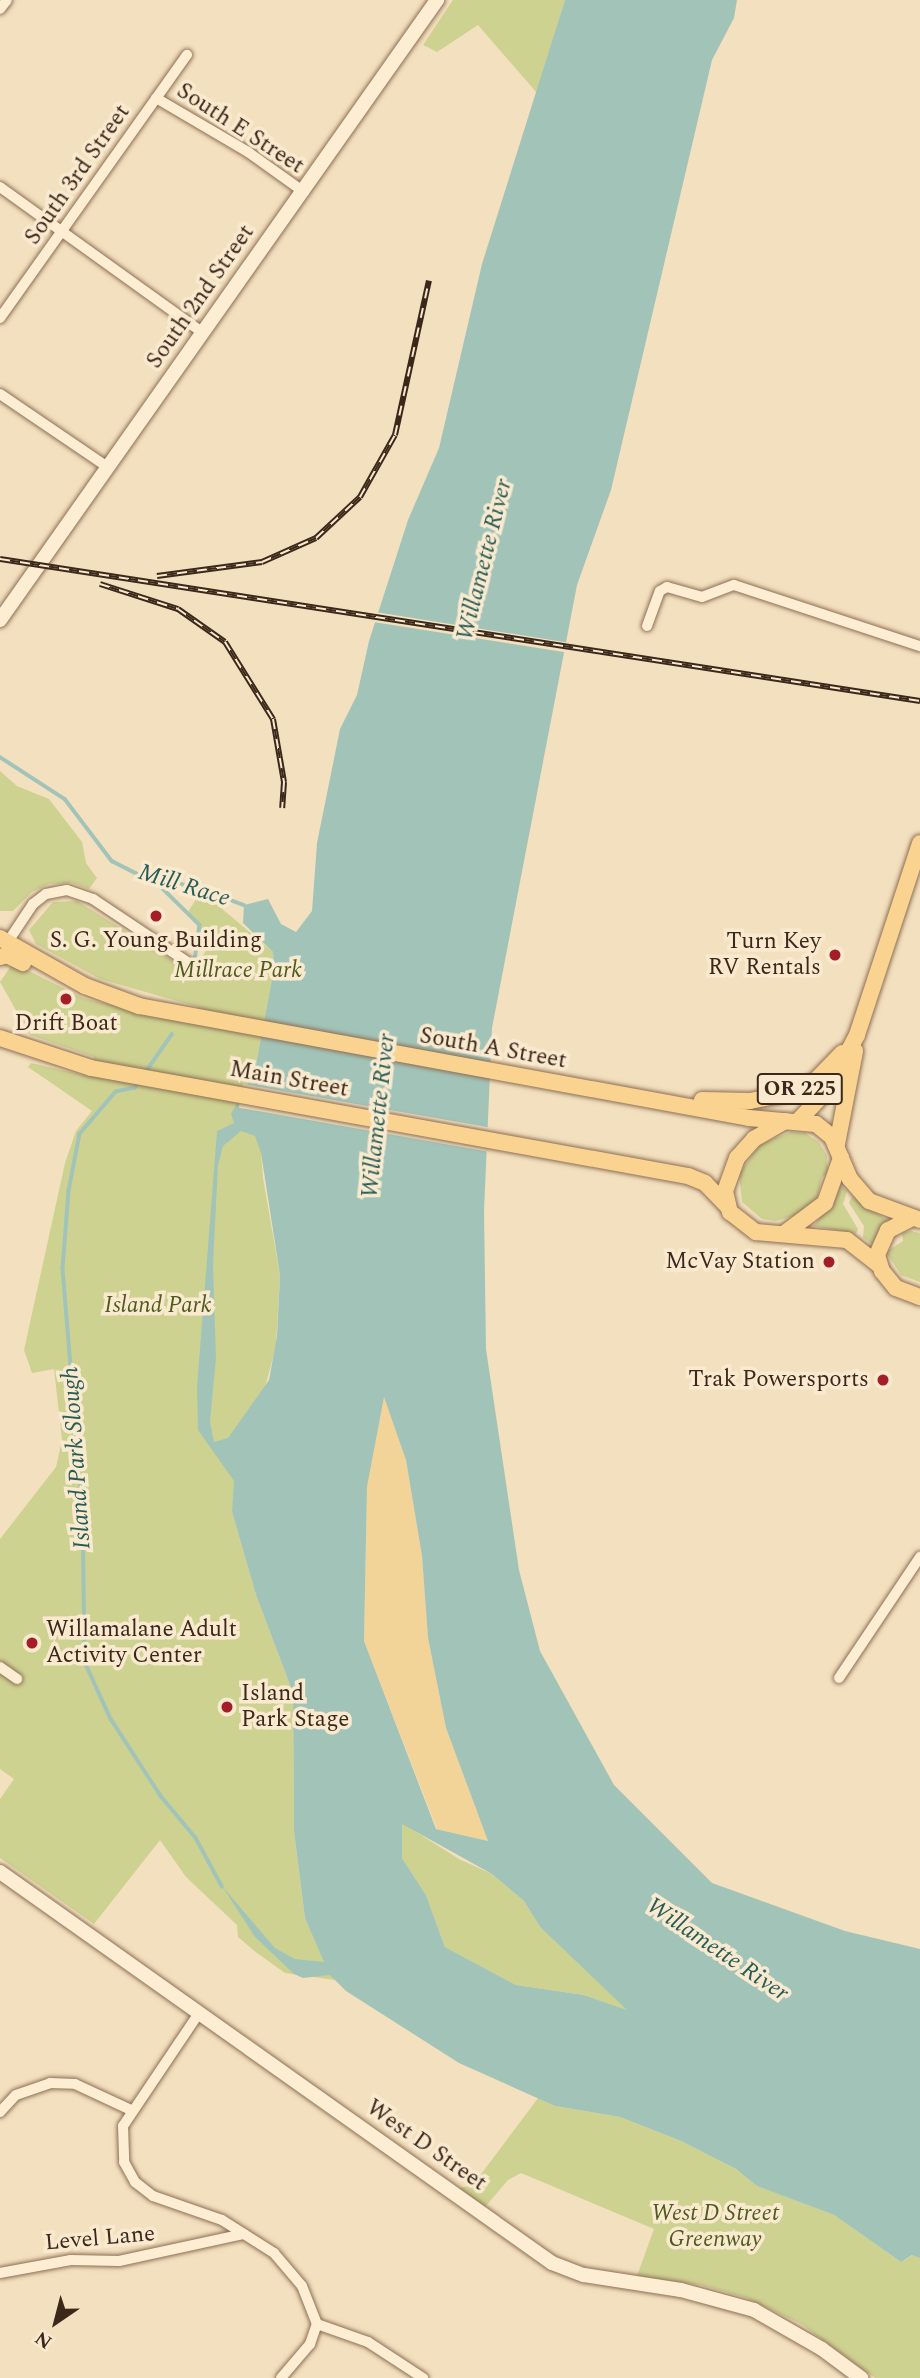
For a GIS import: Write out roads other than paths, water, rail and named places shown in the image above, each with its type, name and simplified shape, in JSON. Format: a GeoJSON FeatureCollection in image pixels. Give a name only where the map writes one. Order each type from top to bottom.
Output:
{"type":"FeatureCollection","features":[{"type":"Feature","properties":{"kind":"main road","name":"OR 225"},"geometry":{"type":"LineString","coordinates":[[839,1151],[857,1035],[920,843]]}},
{"type":"Feature","properties":{"kind":"main road","name":"South A Street"},"geometry":{"type":"LineString","coordinates":[[2,947],[85,986],[139,1006],[591,1090],[793,1120]]}},
{"type":"Feature","properties":{"kind":"main road","name":"OR 225"},"geometry":{"type":"LineString","coordinates":[[650,1099],[737,1102],[786,1095],[815,1081],[857,1035]]}},
{"type":"Feature","properties":{"kind":"main road","name":"OR 225"},"geometry":{"type":"LineString","coordinates":[[793,1120],[829,1088],[857,1035]]}},
{"type":"Feature","properties":{"kind":"main road","name":"Main Street"},"geometry":{"type":"LineString","coordinates":[[0,1038],[91,1068],[657,1170],[702,1181],[727,1206]]}},
{"type":"Feature","properties":{"kind":"main road"},"geometry":{"type":"LineString","coordinates":[[916,1219],[869,1201],[850,1179],[839,1151],[825,1129],[793,1120],[754,1139],[737,1158],[726,1183],[727,1206],[749,1229],[839,1238],[862,1248],[896,1288],[920,1296]]}},
{"type":"Feature","properties":{"kind":"main road"},"geometry":{"type":"LineString","coordinates":[[783,1234],[806,1222],[825,1203],[839,1151]]}},
{"type":"Feature","properties":{"kind":"main road"},"geometry":{"type":"LineString","coordinates":[[878,1264],[877,1248],[883,1236],[916,1219]]}},
{"type":"Feature","properties":{"kind":"street"},"geometry":{"type":"LineString","coordinates":[[0,9],[7,0]]}},
{"type":"Feature","properties":{"kind":"street","name":"South 2nd Street"},"geometry":{"type":"LineString","coordinates":[[0,620],[437,0]]}},
{"type":"Feature","properties":{"kind":"street","name":"South 3rd Street"},"geometry":{"type":"LineString","coordinates":[[0,318],[187,55]]}},
{"type":"Feature","properties":{"kind":"street","name":"South E Street"},"geometry":{"type":"LineString","coordinates":[[156,98],[248,152],[304,192]]}},
{"type":"Feature","properties":{"kind":"street"},"geometry":{"type":"LineString","coordinates":[[0,187],[203,333]]}},
{"type":"Feature","properties":{"kind":"street"},"geometry":{"type":"LineString","coordinates":[[0,394],[109,468]]}},
{"type":"Feature","properties":{"kind":"street"},"geometry":{"type":"LineString","coordinates":[[647,625],[660,591],[667,587],[702,597],[734,585],[920,646]]}},
{"type":"Feature","properties":{"kind":"street"},"geometry":{"type":"LineString","coordinates":[[2,947],[33,904],[46,894],[67,890],[93,899],[201,971]]}},
{"type":"Feature","properties":{"kind":"street"},"geometry":{"type":"LineString","coordinates":[[839,1678],[920,1557]]}},
{"type":"Feature","properties":{"kind":"street"},"geometry":{"type":"LineString","coordinates":[[0,1667],[17,1679]]}},
{"type":"Feature","properties":{"kind":"street","name":"West D Street"},"geometry":{"type":"LineString","coordinates":[[0,1872],[552,2263],[594,2278],[681,2290],[754,2310],[822,2349],[861,2378]]}},
{"type":"Feature","properties":{"kind":"street"},"geometry":{"type":"LineString","coordinates":[[199,2014],[131,2110],[121,2145],[135,2182],[153,2196],[191,2207],[274,2253],[290,2270],[317,2324],[368,2342],[423,2378]]}},
{"type":"Feature","properties":{"kind":"street"},"geometry":{"type":"LineString","coordinates":[[0,2112],[16,2095],[50,2082],[75,2084],[131,2110]]}},
{"type":"Feature","properties":{"kind":"street","name":"Level Lane"},"geometry":{"type":"LineString","coordinates":[[0,2273],[71,2260],[119,2262],[244,2234]]}},
{"type":"Feature","properties":{"kind":"street"},"geometry":{"type":"LineString","coordinates":[[281,2378],[310,2344],[317,2324]]}},
{"type":"Feature","properties":{"kind":"water","name":"Willamette River"},"geometry":{"type":"Polygon","coordinates":[[[565,0],[737,0],[734,18],[712,60],[611,490],[577,585],[492,1028],[484,1211],[486,1349],[519,1570],[540,1651],[614,1785],[712,1883],[845,1931],[920,1949],[920,2258],[912,2255],[901,2262],[834,2215],[757,2186],[736,2169],[681,2141],[620,2117],[555,2106],[459,2063],[346,1991],[330,1975],[303,1978],[294,1974],[255,1937],[222,1886],[275,1948],[295,1959],[324,1962],[305,1918],[294,1832],[293,1693],[256,1595],[232,1512],[234,1481],[198,1430],[197,1387],[217,1131],[234,1123],[231,1114],[255,1070],[274,968],[273,952],[243,923],[244,905],[268,899],[281,924],[296,932],[312,911],[317,843],[340,729],[357,695],[369,641],[408,520],[439,448],[482,264],[565,0]],[[241,1131],[223,1146],[218,1165],[213,1265],[216,1358],[210,1422],[214,1442],[228,1438],[269,1380],[277,1336],[280,1275],[261,1153],[255,1136],[241,1131]],[[384,1397],[367,1487],[364,1641],[436,1829],[488,1841],[446,1728],[428,1638],[422,1556],[406,1460],[384,1397]],[[402,1824],[402,1858],[426,1895],[445,1947],[516,1985],[584,1995],[627,2010],[540,1927],[524,1901],[492,1874],[402,1824]]]}},
{"type":"Feature","properties":{"kind":"waterway","name":"Mill Race"},"geometry":{"type":"LineString","coordinates":[[0,757],[65,799],[112,861],[142,876],[195,887],[244,905]]}},
{"type":"Feature","properties":{"kind":"waterway","name":"Island Park Slough"},"geometry":{"type":"LineString","coordinates":[[154,880],[200,925],[195,959]]}},
{"type":"Feature","properties":{"kind":"waterway","name":"Island Park Slough"},"geometry":{"type":"LineString","coordinates":[[145,1073],[172,1034]]}},
{"type":"Feature","properties":{"kind":"waterway","name":"Island Park Slough"},"geometry":{"type":"LineString","coordinates":[[139,1082],[135,1088],[116,1092],[80,1134],[69,1191],[63,1269],[83,1511],[85,1662],[111,1719],[161,1796],[196,1838],[222,1886]]}},
{"type":"Feature","properties":{"kind":"railway"},"geometry":{"type":"LineString","coordinates":[[157,576],[262,562],[316,538],[360,497],[395,435],[429,281]]}},
{"type":"Feature","properties":{"kind":"railway"},"geometry":{"type":"LineString","coordinates":[[0,559],[920,701]]}},
{"type":"Feature","properties":{"kind":"railway"},"geometry":{"type":"LineString","coordinates":[[100,584],[178,609],[225,642],[273,719],[284,782],[282,808]]}},
{"type":"Feature","properties":{"kind":"place","name":"S. G. Young Building"},"geometry":{"type":"Point","coordinates":[156,916]}},
{"type":"Feature","properties":{"kind":"place","name":"Turn Key RV Rentals"},"geometry":{"type":"Point","coordinates":[835,955]}},
{"type":"Feature","properties":{"kind":"place","name":"Drift Boat"},"geometry":{"type":"Point","coordinates":[66,999]}},
{"type":"Feature","properties":{"kind":"place","name":"McVay Station"},"geometry":{"type":"Point","coordinates":[829,1262]}},
{"type":"Feature","properties":{"kind":"place","name":"Trak Powersports"},"geometry":{"type":"Point","coordinates":[883,1380]}},
{"type":"Feature","properties":{"kind":"place","name":"Willamalane Adult Activity Center"},"geometry":{"type":"Point","coordinates":[32,1643]}},
{"type":"Feature","properties":{"kind":"place","name":"Island Park Stage"},"geometry":{"type":"Point","coordinates":[227,1707]}},
{"type":"Feature","properties":{"kind":"park label","name":"Millrace Park"},"geometry":{"type":"Point","coordinates":[238,971]}},
{"type":"Feature","properties":{"kind":"park label","name":"Island Park"},"geometry":{"type":"Point","coordinates":[158,1306]}},
{"type":"Feature","properties":{"kind":"park label","name":"West D Street Greenway"},"geometry":{"type":"Point","coordinates":[715,2227]}}]}
